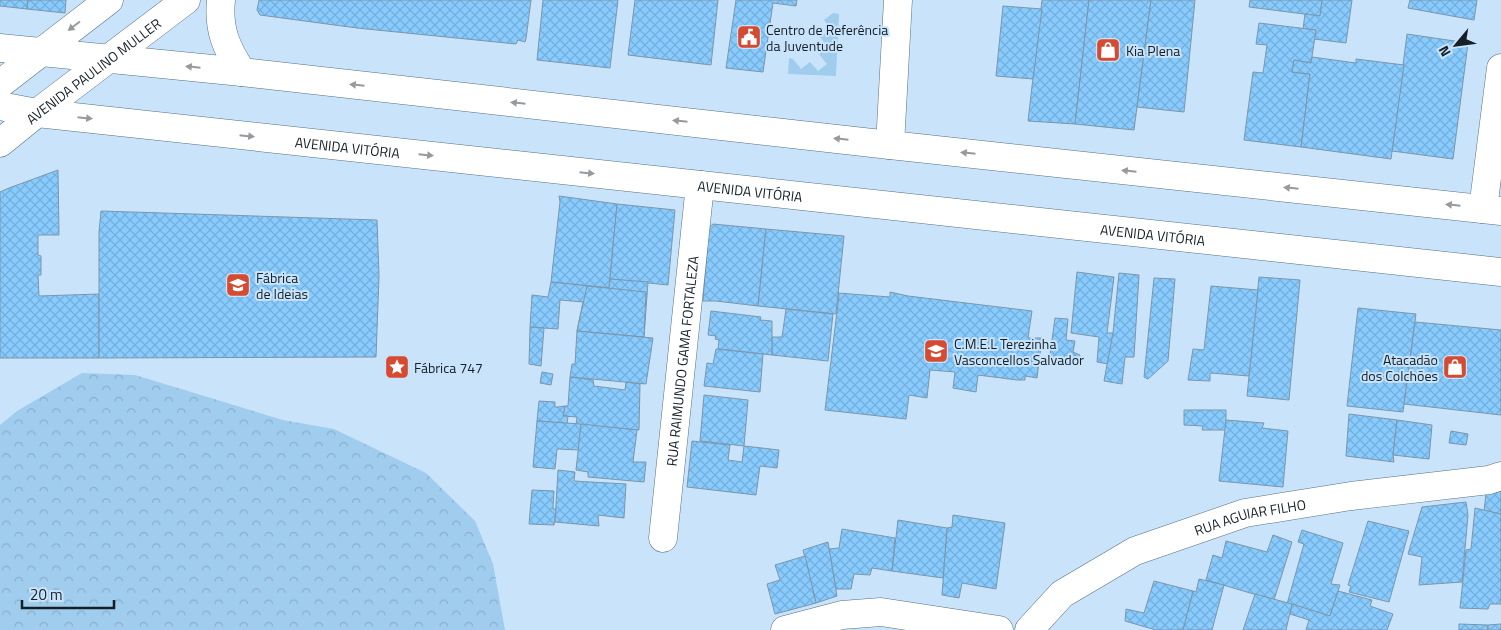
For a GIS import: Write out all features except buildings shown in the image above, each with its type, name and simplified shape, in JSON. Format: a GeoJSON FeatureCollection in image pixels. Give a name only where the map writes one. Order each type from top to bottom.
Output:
{"type":"FeatureCollection","features":[{"type":"Feature","properties":{"kind":"main road","name":"AVENIDA PAULINO MULLER"},"geometry":{"type":"LineString","coordinates":[[0,143],[186,0]]}},
{"type":"Feature","properties":{"kind":"main road"},"geometry":{"type":"LineString","coordinates":[[221,0],[221,21],[225,44],[242,72]]}},
{"type":"Feature","properties":{"kind":"main road"},"geometry":{"type":"LineString","coordinates":[[890,145],[898,0]]}},
{"type":"Feature","properties":{"kind":"main road"},"geometry":{"type":"LineString","coordinates":[[0,84],[100,3]]}},
{"type":"Feature","properties":{"kind":"main road"},"geometry":{"type":"LineString","coordinates":[[0,48],[242,72],[1492,210],[1501,68]]}},
{"type":"Feature","properties":{"kind":"main road","name":"AVENIDA VITÓRIA"},"geometry":{"type":"LineString","coordinates":[[0,106],[37,113],[1501,272]]}},
{"type":"Feature","properties":{"kind":"main road","name":"RUA RAIMUNDO GAMA FORTALEZA"},"geometry":{"type":"LineString","coordinates":[[663,538],[700,185]]}},
{"type":"Feature","properties":{"kind":"main road","name":"RUA AGUIAR FILHO"},"geometry":{"type":"LineString","coordinates":[[1029,630],[1062,594],[1135,551],[1245,513],[1351,496],[1489,480],[1501,476]]}},
{"type":"Feature","properties":{"kind":"main road"},"geometry":{"type":"LineString","coordinates":[[785,630],[842,615],[881,612],[916,623],[999,630]]}},
{"type":"Feature","properties":{"kind":"green space"},"geometry":{"type":"Polygon","coordinates":[[[833,13],[839,14],[836,76],[788,74],[789,58],[793,59],[801,69],[810,62],[818,71],[827,64],[819,54],[828,47],[820,37],[831,29],[824,20],[833,13]]]}},
{"type":"Feature","properties":{"kind":"green space"},"geometry":{"type":"Polygon","coordinates":[[[82,373],[135,375],[283,420],[334,429],[426,473],[475,521],[493,564],[505,630],[0,630],[0,425],[17,411],[82,373]]]}},
{"type":"Feature","properties":{"kind":"place","name":"Centro de Referência da Juventude"},"geometry":{"type":"Point","coordinates":[749,37]}},
{"type":"Feature","properties":{"kind":"place","name":"Kia Plena"},"geometry":{"type":"Point","coordinates":[1108,50]}},
{"type":"Feature","properties":{"kind":"place","name":"Fábrica de Ideias"},"geometry":{"type":"Point","coordinates":[238,285]}},
{"type":"Feature","properties":{"kind":"place","name":"C.M.E.L Terezinha Vasconcellos Salvador"},"geometry":{"type":"Point","coordinates":[936,351]}},
{"type":"Feature","properties":{"kind":"place","name":"Fábrica 747"},"geometry":{"type":"Point","coordinates":[397,367]}},
{"type":"Feature","properties":{"kind":"place","name":"Atacadão dos Colchões"},"geometry":{"type":"Point","coordinates":[1455,367]}}]}
